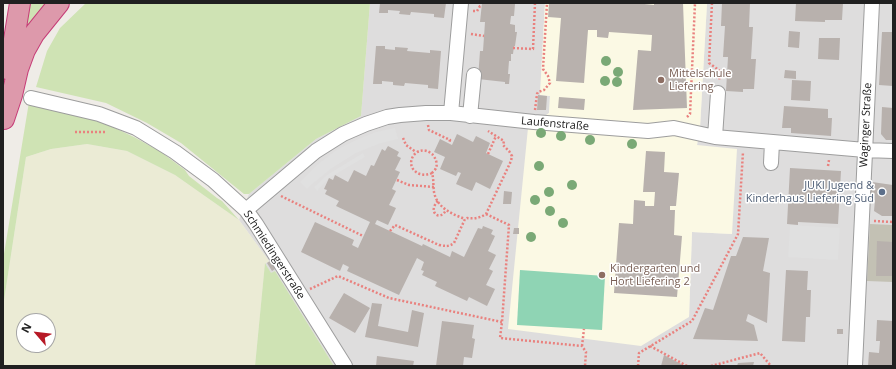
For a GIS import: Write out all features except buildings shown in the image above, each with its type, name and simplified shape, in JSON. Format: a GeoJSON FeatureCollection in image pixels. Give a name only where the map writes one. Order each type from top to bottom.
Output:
{"type":"FeatureCollection","features":[{"type":"Feature","properties":{"kind":"highway"},"geometry":{"type":"LineString","coordinates":[[4,123],[5,94],[20,3]]}},
{"type":"Feature","properties":{"kind":"highway"},"geometry":{"type":"LineString","coordinates":[[4,123],[18,69],[25,50],[34,34],[59,3]]}},
{"type":"Feature","properties":{"kind":"street"},"geometry":{"type":"LineString","coordinates":[[451,114],[461,3]]}},
{"type":"Feature","properties":{"kind":"street","name":"Waginger Straße"},"geometry":{"type":"LineString","coordinates":[[855,366],[872,3]]}},
{"type":"Feature","properties":{"kind":"street"},"geometry":{"type":"LineString","coordinates":[[470,116],[474,75]]}},
{"type":"Feature","properties":{"kind":"street"},"geometry":{"type":"LineString","coordinates":[[714,137],[718,94]]}},
{"type":"Feature","properties":{"kind":"street","name":"Schmiedingerstraße"},"geometry":{"type":"LineString","coordinates":[[31,98],[99,114],[136,128],[175,152],[213,180],[246,210],[256,224],[345,366]]}},
{"type":"Feature","properties":{"kind":"street","name":"Laufenstraße"},"geometry":{"type":"LineString","coordinates":[[246,210],[316,151],[343,134],[387,117],[426,113],[648,132],[674,128],[714,137],[893,151]]}},
{"type":"Feature","properties":{"kind":"street"},"geometry":{"type":"LineString","coordinates":[[770,164],[772,142]]}},
{"type":"Feature","properties":{"kind":"path"},"geometry":{"type":"LineString","coordinates":[[513,48],[532,50],[536,3]]}},
{"type":"Feature","properties":{"kind":"path"},"geometry":{"type":"LineString","coordinates":[[534,122],[537,94],[538,92],[544,90],[550,83],[548,76],[543,69],[547,3]]}},
{"type":"Feature","properties":{"kind":"path"},"geometry":{"type":"LineString","coordinates":[[674,128],[690,114],[695,3]]}},
{"type":"Feature","properties":{"kind":"path"},"geometry":{"type":"LineString","coordinates":[[712,3],[709,63],[720,71],[718,94]]}},
{"type":"Feature","properties":{"kind":"path"},"geometry":{"type":"LineString","coordinates":[[465,34],[484,36]]}},
{"type":"Feature","properties":{"kind":"path"},"geometry":{"type":"LineString","coordinates":[[426,113],[429,130],[450,140],[449,143]]}},
{"type":"Feature","properties":{"kind":"path"},"geometry":{"type":"LineString","coordinates":[[488,154],[496,136]]}},
{"type":"Feature","properties":{"kind":"path"},"geometry":{"type":"LineString","coordinates":[[403,138],[406,145],[416,152]]}},
{"type":"Feature","properties":{"kind":"path"},"geometry":{"type":"LineString","coordinates":[[638,366],[639,353],[692,321],[738,234],[744,140]]}},
{"type":"Feature","properties":{"kind":"path"},"geometry":{"type":"LineString","coordinates":[[432,173],[435,196],[441,206],[452,214],[465,219],[482,216],[486,214],[511,161],[512,156],[503,145]]}},
{"type":"Feature","properties":{"kind":"path"},"geometry":{"type":"LineString","coordinates":[[428,151],[434,156],[437,162],[436,168],[432,173],[424,175],[418,174],[414,171],[411,165],[411,157],[416,152],[428,151]]}},
{"type":"Feature","properties":{"kind":"path"},"geometry":{"type":"LineString","coordinates":[[397,180],[409,185],[434,186]]}},
{"type":"Feature","properties":{"kind":"path"},"geometry":{"type":"LineString","coordinates":[[270,190],[364,236]]}},
{"type":"Feature","properties":{"kind":"path"},"geometry":{"type":"LineString","coordinates":[[438,201],[433,211],[434,214],[441,215],[444,214],[446,210]]}},
{"type":"Feature","properties":{"kind":"path"},"geometry":{"type":"LineString","coordinates":[[486,214],[509,225],[500,338],[582,346]]}},
{"type":"Feature","properties":{"kind":"path"},"geometry":{"type":"LineString","coordinates":[[390,231],[394,225],[446,247],[451,246],[454,243],[465,219]]}},
{"type":"Feature","properties":{"kind":"path"},"geometry":{"type":"LineString","coordinates":[[862,220],[893,222]]}},
{"type":"Feature","properties":{"kind":"path"},"geometry":{"type":"LineString","coordinates":[[300,293],[338,276],[389,298],[502,322]]}},
{"type":"Feature","properties":{"kind":"path"},"geometry":{"type":"LineString","coordinates":[[584,329],[582,346],[586,352],[585,366]]}},
{"type":"Feature","properties":{"kind":"path"},"geometry":{"type":"LineString","coordinates":[[650,346],[687,366]]}},
{"type":"Feature","properties":{"kind":"path"},"geometry":{"type":"LineString","coordinates":[[711,366],[722,365],[760,353],[770,366]]}},
{"type":"Feature","properties":{"kind":"shaded area"},"geometry":{"type":"Polygon","coordinates":[[[370,3],[545,3],[540,95],[550,96],[549,113],[528,128],[689,317],[692,232],[732,234],[697,145],[700,128],[707,3],[893,3],[893,366],[334,366],[275,271],[271,274],[265,263],[269,261],[239,220],[249,194],[316,139],[361,116],[370,3]]]}},
{"type":"Feature","properties":{"kind":"shaded area","name":"Kindergarten und Hort Liefering 2"},"geometry":{"type":"Polygon","coordinates":[[[545,3],[707,3],[700,128],[697,145],[737,149],[732,234],[692,232],[689,317],[641,346],[508,329],[528,128],[549,113],[550,96],[540,95],[545,3]]]}},
{"type":"Feature","properties":{"kind":"shaded area"},"geometry":{"type":"Polygon","coordinates":[[[395,128],[398,139],[378,144],[356,153],[332,168],[307,189],[300,182],[317,165],[335,151],[376,132],[395,128]]]}},
{"type":"Feature","properties":{"kind":"shaded area"},"geometry":{"type":"Polygon","coordinates":[[[363,153],[365,157],[329,178],[317,191],[314,187],[327,175],[363,153]]]}},
{"type":"Feature","properties":{"kind":"shaded area"},"geometry":{"type":"Polygon","coordinates":[[[870,224],[893,225],[893,282],[867,281],[870,224]]]}},
{"type":"Feature","properties":{"kind":"shaded area"},"geometry":{"type":"Polygon","coordinates":[[[790,225],[840,228],[838,260],[788,257],[790,225]]]}},
{"type":"Feature","properties":{"kind":"green space"},"geometry":{"type":"Polygon","coordinates":[[[29,3],[51,3],[28,33],[25,28],[29,3]]]}},
{"type":"Feature","properties":{"kind":"green space"},"geometry":{"type":"Polygon","coordinates":[[[86,3],[370,3],[361,116],[316,139],[249,194],[244,194],[181,143],[147,123],[106,103],[36,87],[47,51],[60,28],[86,3]]]}},
{"type":"Feature","properties":{"kind":"green space"},"geometry":{"type":"Polygon","coordinates":[[[29,102],[65,110],[102,122],[161,152],[222,201],[239,220],[175,175],[127,151],[87,144],[51,149],[26,157],[3,307],[3,260],[29,102]]]}},
{"type":"Feature","properties":{"kind":"green space"},"geometry":{"type":"Polygon","coordinates":[[[87,144],[127,151],[175,175],[239,220],[269,261],[265,264],[255,366],[3,366],[3,307],[26,157],[51,149],[87,144]]]}},
{"type":"Feature","properties":{"kind":"green space"},"geometry":{"type":"Polygon","coordinates":[[[265,263],[271,273],[275,271],[334,366],[255,366],[265,263]]]}},
{"type":"Feature","properties":{"kind":"green space"},"geometry":{"type":"Polygon","coordinates":[[[520,270],[605,276],[602,330],[517,325],[520,270]]]}},
{"type":"Feature","properties":{"kind":"place","name":"Mittelschule Liefering"},"geometry":{"type":"Point","coordinates":[661,80]}},
{"type":"Feature","properties":{"kind":"place","name":"JUKI Jugend & Kinderhaus Liefering Süd"},"geometry":{"type":"Point","coordinates":[882,192]}},
{"type":"Feature","properties":{"kind":"place","name":"Kindergarten und Hort Liefering 2"},"geometry":{"type":"Point","coordinates":[602,275]}}]}
